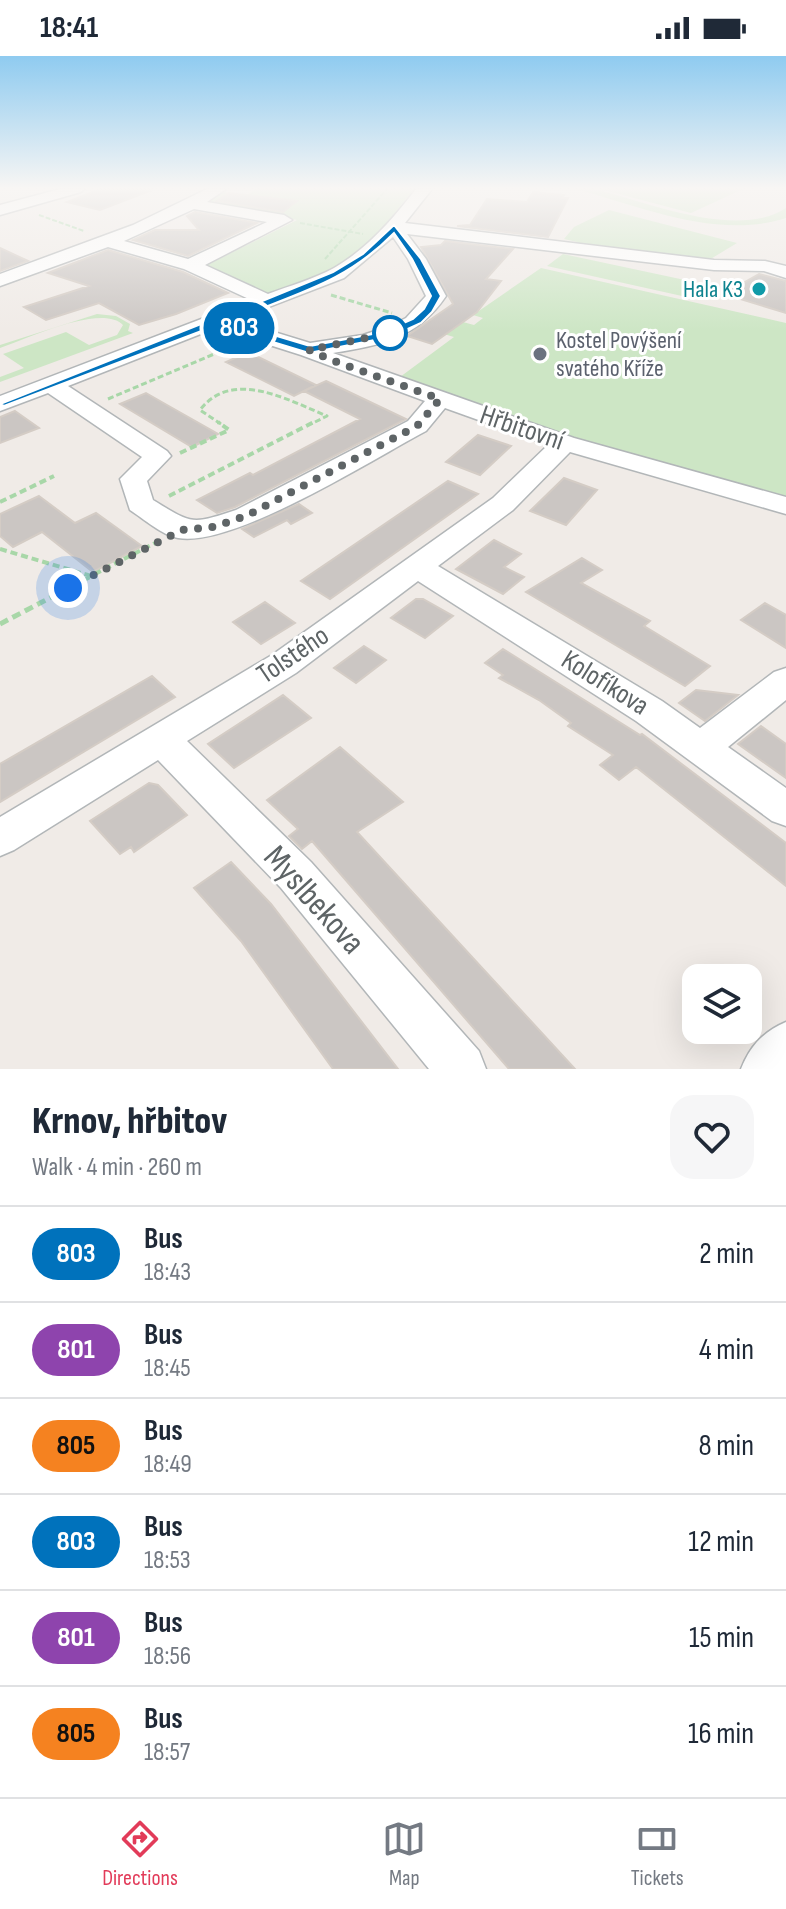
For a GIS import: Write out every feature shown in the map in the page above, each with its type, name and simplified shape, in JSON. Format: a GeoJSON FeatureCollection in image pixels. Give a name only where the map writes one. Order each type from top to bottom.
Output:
{"type":"FeatureCollection","features":[{"type":"Feature","properties":{"kind":"street"},"geometry":{"type":"LineString","coordinates":[[0,280],[121,236]]}},
{"type":"Feature","properties":{"kind":"street"},"geometry":{"type":"LineString","coordinates":[[190,265],[250,236]]}},
{"type":"Feature","properties":{"kind":"street"},"geometry":{"type":"LineString","coordinates":[[0,404],[306,287],[353,265],[385,236]]}},
{"type":"Feature","properties":{"kind":"street"},"geometry":{"type":"LineString","coordinates":[[309,350],[386,334],[417,321],[429,310],[436,296],[417,259],[393,236]]}},
{"type":"Feature","properties":{"kind":"street"},"geometry":{"type":"LineString","coordinates":[[422,236],[714,265],[765,266],[786,272]]}},
{"type":"Feature","properties":{"kind":"street"},"geometry":{"type":"LineString","coordinates":[[108,242],[190,265],[270,302]]}},
{"type":"Feature","properties":{"kind":"street","name":"Hřbitovní"},"geometry":{"type":"LineString","coordinates":[[216,321],[309,350],[565,443],[786,506]]}},
{"type":"Feature","properties":{"kind":"street"},"geometry":{"type":"LineString","coordinates":[[51,385],[158,456],[133,479],[140,504],[182,530],[213,527],[246,516],[417,426],[440,399]]}},
{"type":"Feature","properties":{"kind":"street","name":"Tolstého"},"geometry":{"type":"LineString","coordinates":[[0,838],[284,664],[503,504],[565,443]]}},
{"type":"Feature","properties":{"kind":"street","name":"Kolofíkova"},"geometry":{"type":"LineString","coordinates":[[418,567],[649,711],[786,809]]}},
{"type":"Feature","properties":{"kind":"street"},"geometry":{"type":"LineString","coordinates":[[700,749],[786,681]]}},
{"type":"Feature","properties":{"kind":"street","name":"Myslbekova"},"geometry":{"type":"LineString","coordinates":[[160,738],[296,875],[461,1069]]}},
{"type":"Feature","properties":{"kind":"street"},"geometry":{"type":"LineString","coordinates":[[766,1069],[786,1047]]}},
{"type":"Feature","properties":{"kind":"path"},"geometry":{"type":"LineString","coordinates":[[93,236],[108,242]]}},
{"type":"Feature","properties":{"kind":"path"},"geometry":{"type":"LineString","coordinates":[[324,260],[344,236]]}},
{"type":"Feature","properties":{"kind":"path"},"geometry":{"type":"LineString","coordinates":[[306,287],[417,321]]}},
{"type":"Feature","properties":{"kind":"path"},"geometry":{"type":"LineString","coordinates":[[87,408],[261,335]]}},
{"type":"Feature","properties":{"kind":"path"},"geometry":{"type":"LineString","coordinates":[[146,508],[327,416],[259,389],[215,392],[204,400],[200,410],[229,430],[184,452],[158,456]]}},
{"type":"Feature","properties":{"kind":"path"},"geometry":{"type":"LineString","coordinates":[[0,502],[54,476]]}},
{"type":"Feature","properties":{"kind":"path"},"geometry":{"type":"LineString","coordinates":[[0,624],[182,530]]}},
{"type":"Feature","properties":{"kind":"path"},"geometry":{"type":"LineString","coordinates":[[0,549],[91,576]]}},
{"type":"Feature","properties":{"kind":"green space"},"geometry":{"type":"Polygon","coordinates":[[[264,236],[376,236],[343,266],[269,298],[201,268],[264,236]]]}},
{"type":"Feature","properties":{"kind":"green space"},"geometry":{"type":"Polygon","coordinates":[[[566,236],[711,236],[737,243],[709,260],[575,246],[577,242],[564,239],[566,236]]]}},
{"type":"Feature","properties":{"kind":"green space"},"geometry":{"type":"Polygon","coordinates":[[[563,254],[713,286],[700,300],[547,266],[563,254]]]}},
{"type":"Feature","properties":{"kind":"green space"},"geometry":{"type":"Polygon","coordinates":[[[541,268],[786,323],[786,497],[544,429],[400,377],[454,337],[420,327],[433,318],[459,325],[463,322],[474,325],[483,318],[473,315],[541,268]]]}},
{"type":"Feature","properties":{"kind":"green space"},"geometry":{"type":"Polygon","coordinates":[[[97,314],[116,316],[130,324],[128,331],[133,333],[0,382],[0,377],[24,368],[3,354],[66,332],[89,345],[117,335],[123,325],[113,319],[82,320],[0,348],[0,345],[97,314]]]}},
{"type":"Feature","properties":{"kind":"building"},"geometry":{"type":"Polygon","coordinates":[[[141,236],[229,236],[188,256],[133,240],[141,236]]]}},
{"type":"Feature","properties":{"kind":"building"},"geometry":{"type":"Polygon","coordinates":[[[445,241],[513,249],[486,279],[501,281],[477,312],[432,344],[407,336],[453,304],[421,247],[441,245],[445,241]]]}},
{"type":"Feature","properties":{"kind":"building"},"geometry":{"type":"Polygon","coordinates":[[[0,248],[28,261],[0,271],[0,248]]]}},
{"type":"Feature","properties":{"kind":"building"},"geometry":{"type":"Polygon","coordinates":[[[108,250],[183,272],[228,293],[139,325],[99,303],[46,320],[24,307],[89,286],[48,273],[108,250]]]}},
{"type":"Feature","properties":{"kind":"building","name":"Hala K3"},"geometry":{"type":"Polygon","coordinates":[[[759,274],[786,281],[786,313],[724,294],[759,274]]]}},
{"type":"Feature","properties":{"kind":"building"},"geometry":{"type":"Polygon","coordinates":[[[248,352],[316,385],[294,396],[226,362],[248,352]]]}},
{"type":"Feature","properties":{"kind":"building"},"geometry":{"type":"Polygon","coordinates":[[[326,381],[406,419],[235,507],[217,513],[197,500],[250,473],[253,475],[360,419],[304,391],[326,381]]]}},
{"type":"Feature","properties":{"kind":"building"},"geometry":{"type":"Polygon","coordinates":[[[146,393],[218,434],[192,447],[120,404],[146,393]]]}},
{"type":"Feature","properties":{"kind":"building"},"geometry":{"type":"Polygon","coordinates":[[[15,411],[39,428],[0,443],[0,417],[15,411]]]}},
{"type":"Feature","properties":{"kind":"building"},"geometry":{"type":"Polygon","coordinates":[[[478,435],[511,446],[480,475],[446,462],[478,435]]]}},
{"type":"Feature","properties":{"kind":"building"},"geometry":{"type":"Polygon","coordinates":[[[564,478],[597,490],[566,525],[530,511],[564,478]]]}},
{"type":"Feature","properties":{"kind":"building"},"geometry":{"type":"Polygon","coordinates":[[[448,481],[478,494],[330,599],[301,581],[448,481]]]}},
{"type":"Feature","properties":{"kind":"building"},"geometry":{"type":"Polygon","coordinates":[[[39,496],[75,523],[96,513],[142,546],[93,572],[42,532],[13,547],[0,536],[0,514],[39,496]]]}},
{"type":"Feature","properties":{"kind":"building"},"geometry":{"type":"Polygon","coordinates":[[[299,504],[312,513],[291,524],[287,520],[254,537],[242,529],[299,504]]]}},
{"type":"Feature","properties":{"kind":"building"},"geometry":{"type":"Polygon","coordinates":[[[494,540],[521,554],[504,567],[524,577],[503,594],[456,569],[494,540]]]}},
{"type":"Feature","properties":{"kind":"building"},"geometry":{"type":"Polygon","coordinates":[[[582,558],[602,570],[581,583],[650,621],[644,626],[710,666],[685,686],[526,592],[582,558]]]}},
{"type":"Feature","properties":{"kind":"building"},"geometry":{"type":"Polygon","coordinates":[[[416,599],[423,599],[453,616],[425,638],[391,618],[416,599]]]}},
{"type":"Feature","properties":{"kind":"building"},"geometry":{"type":"Polygon","coordinates":[[[265,602],[295,623],[261,644],[233,622],[265,602]]]}},
{"type":"Feature","properties":{"kind":"building"},"geometry":{"type":"Polygon","coordinates":[[[765,603],[786,615],[786,648],[741,620],[765,603]]]}},
{"type":"Feature","properties":{"kind":"building"},"geometry":{"type":"Polygon","coordinates":[[[364,646],[386,660],[356,683],[334,668],[364,646]]]}},
{"type":"Feature","properties":{"kind":"building"},"geometry":{"type":"Polygon","coordinates":[[[503,649],[642,734],[786,843],[786,886],[636,767],[619,780],[600,765],[613,755],[568,726],[571,723],[539,700],[499,678],[503,675],[485,663],[503,649]]]}},
{"type":"Feature","properties":{"kind":"building"},"geometry":{"type":"Polygon","coordinates":[[[152,676],[175,697],[0,802],[0,764],[152,676]]]}},
{"type":"Feature","properties":{"kind":"building"},"geometry":{"type":"Polygon","coordinates":[[[696,690],[738,695],[705,721],[679,703],[696,690]]]}},
{"type":"Feature","properties":{"kind":"building"},"geometry":{"type":"Polygon","coordinates":[[[283,695],[311,718],[234,768],[208,744],[283,695]]]}},
{"type":"Feature","properties":{"kind":"building"},"geometry":{"type":"Polygon","coordinates":[[[761,726],[786,744],[786,778],[738,744],[761,726]]]}},
{"type":"Feature","properties":{"kind":"building"},"geometry":{"type":"Polygon","coordinates":[[[340,747],[403,802],[357,832],[575,1069],[509,1069],[312,841],[302,849],[289,836],[298,829],[267,800],[340,747]]]}},
{"type":"Feature","properties":{"kind":"building"},"geometry":{"type":"Polygon","coordinates":[[[149,783],[158,785],[187,815],[134,852],[131,847],[120,854],[90,821],[149,783]]]}},
{"type":"Feature","properties":{"kind":"building"},"geometry":{"type":"Polygon","coordinates":[[[231,862],[271,904],[398,1069],[333,1069],[241,941],[194,888],[231,862]]]}},
{"type":"Feature","properties":{"kind":"bus line","name":"803"},"geometry":{"type":"LineString","coordinates":[[243,311],[337,274],[366,256],[386,236]]}},
{"type":"Feature","properties":{"kind":"bus line","name":"803"},"geometry":{"type":"LineString","coordinates":[[0,404],[216,321],[309,350],[386,334],[417,321],[429,310],[436,296],[417,259],[401,236]]}},
{"type":"Feature","properties":{"kind":"place","name":"Hala K3"},"geometry":{"type":"Point","coordinates":[759,289]}},
{"type":"Feature","properties":{"kind":"place","name":"Kostel Povýšení svatého Kříže"},"geometry":{"type":"Point","coordinates":[540,354]}},
{"type":"Feature","properties":{"kind":"route"},"geometry":{"type":"LineString","coordinates":[[68,588],[182,530],[213,527],[246,516],[417,426],[440,399],[309,350],[390,333]]}}]}
